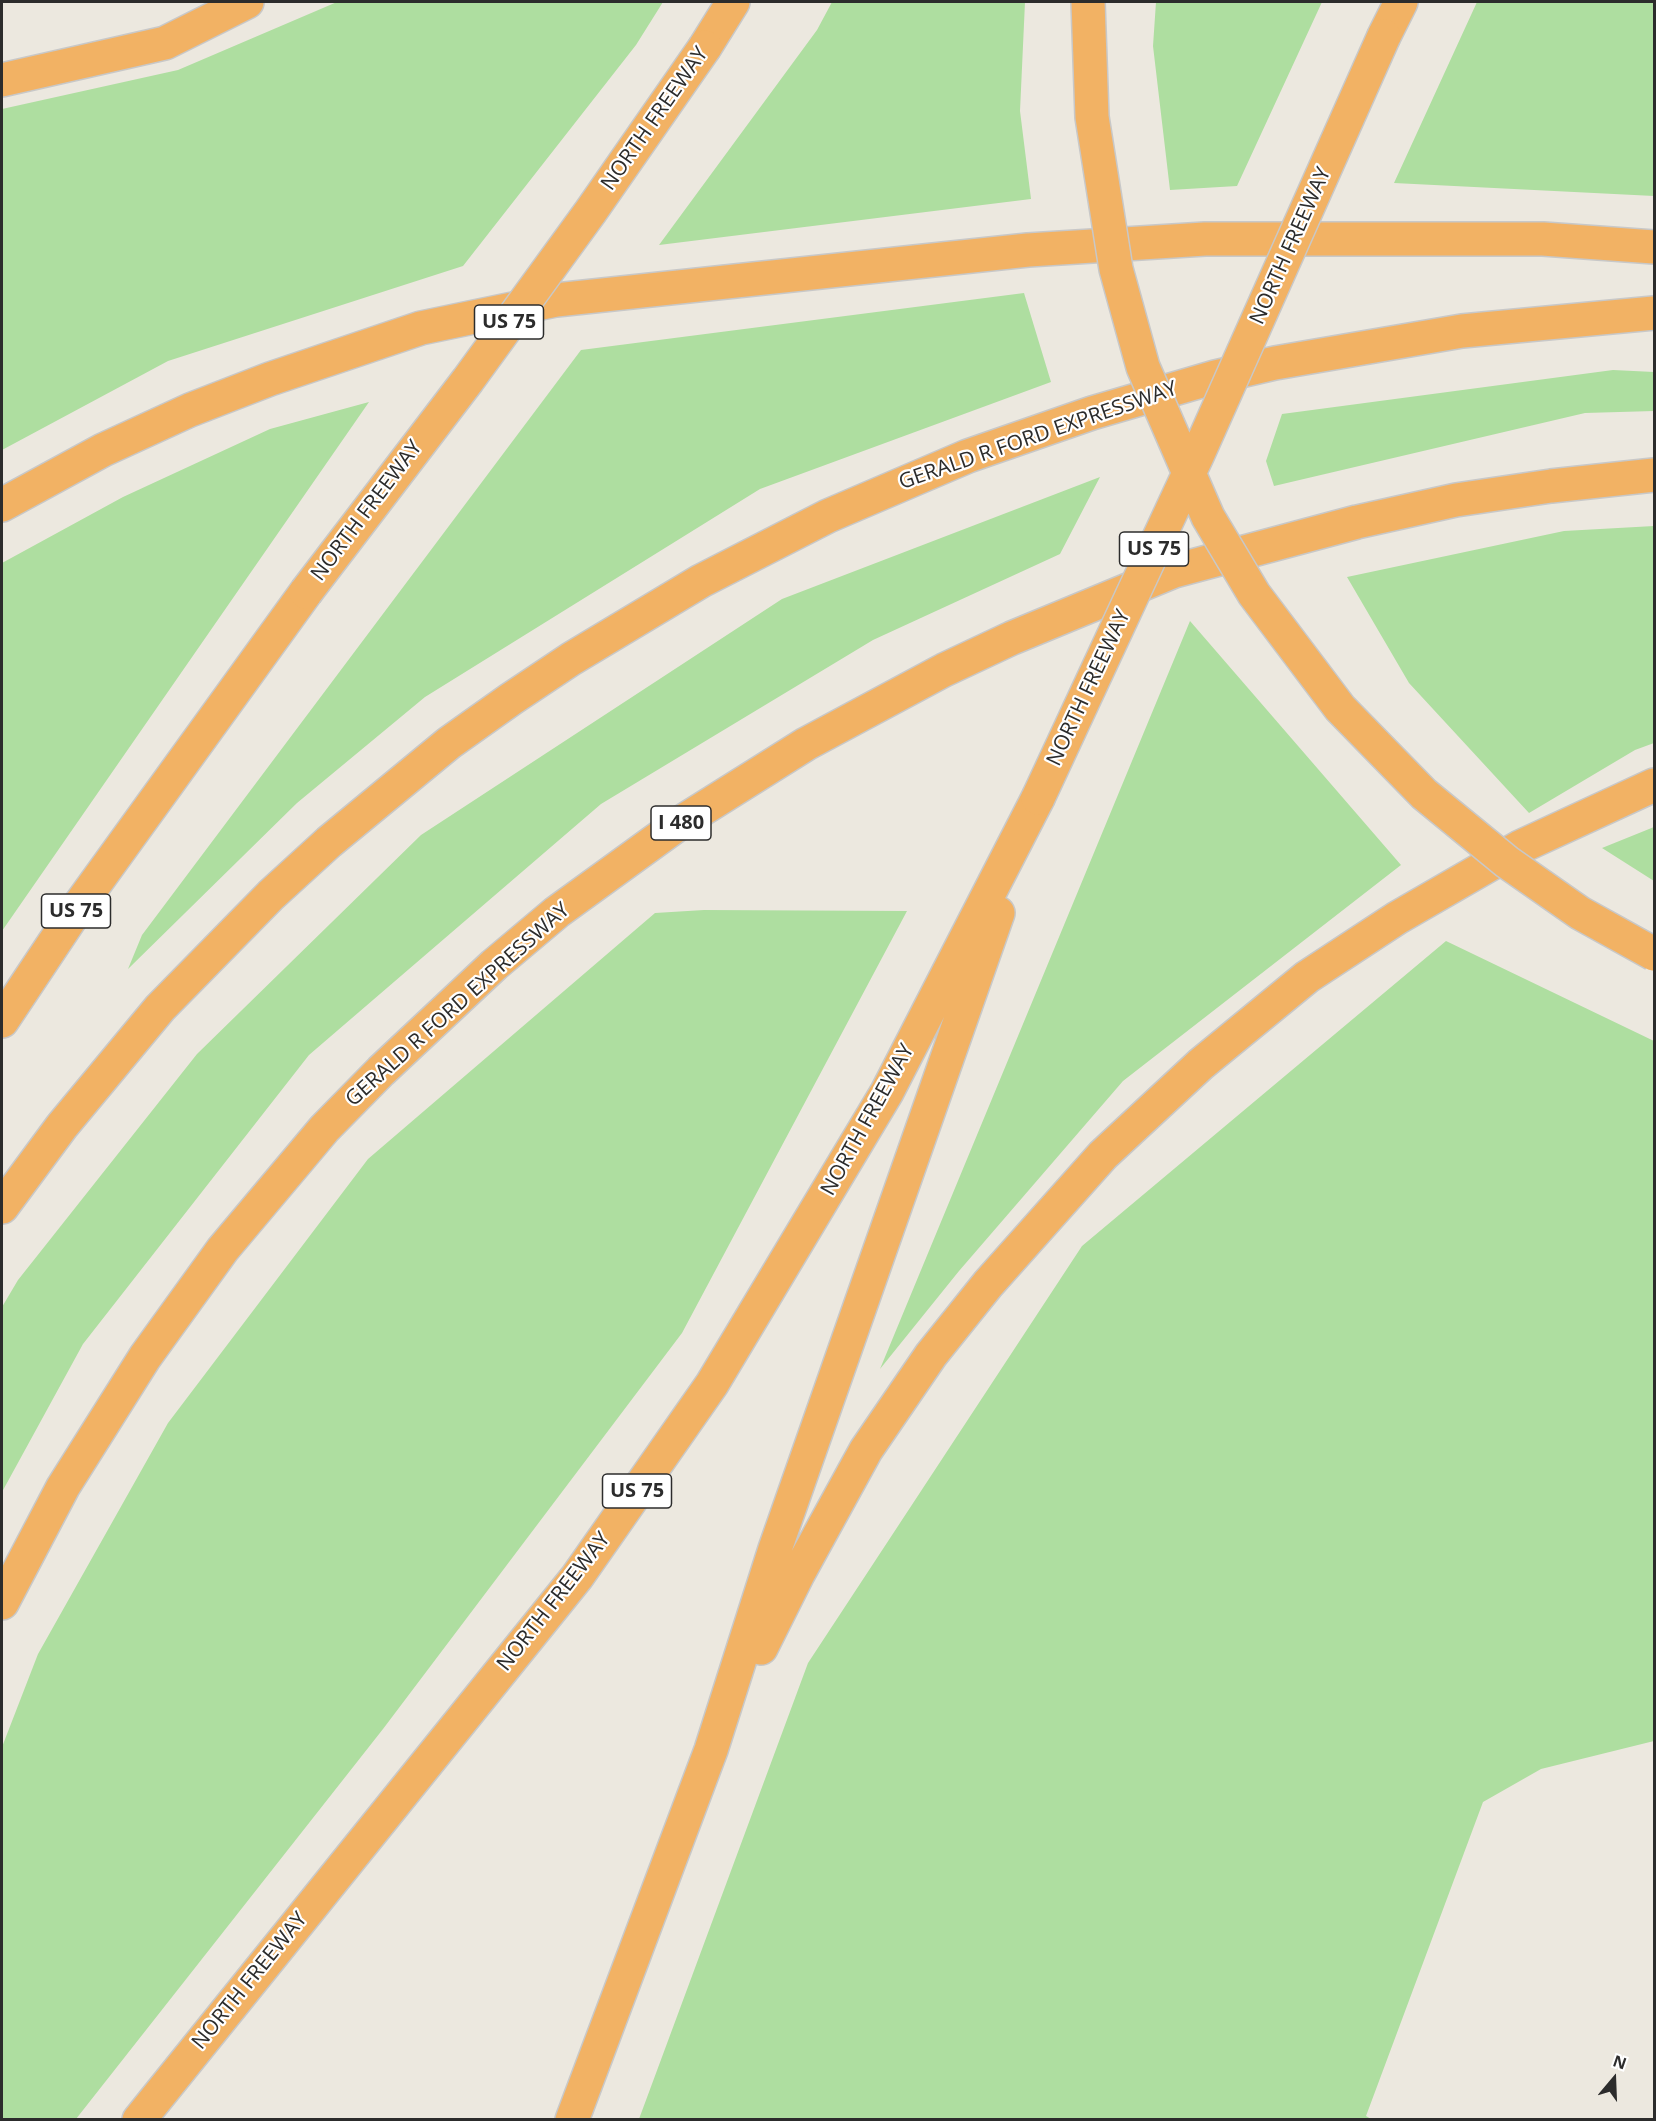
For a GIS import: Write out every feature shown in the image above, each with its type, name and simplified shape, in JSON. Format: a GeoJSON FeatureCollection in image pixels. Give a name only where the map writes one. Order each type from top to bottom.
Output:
{"type":"FeatureCollection","features":[{"type":"Feature","properties":{"kind":"highway"},"geometry":{"type":"LineString","coordinates":[[2,80],[165,43],[247,2]]}},
{"type":"Feature","properties":{"kind":"highway","name":"NORTH FREEWAY"},"geometry":{"type":"LineString","coordinates":[[2,1021],[76,910],[306,592],[591,211],[705,47],[733,2]]}},
{"type":"Feature","properties":{"kind":"highway"},"geometry":{"type":"LineString","coordinates":[[1088,2],[1092,117],[1116,269],[1143,367],[1208,517],[1231,556],[1254,594],[1340,708],[1424,794],[1507,862],[1580,913],[1654,954]]}},
{"type":"Feature","properties":{"kind":"highway","name":"NORTH FREEWAY"},"geometry":{"type":"LineString","coordinates":[[139,2120],[577,1577],[712,1384],[887,1092],[1038,798],[1198,454],[1401,2]]}},
{"type":"Feature","properties":{"kind":"highway"},"geometry":{"type":"LineString","coordinates":[[2,505],[103,450],[190,410],[270,379],[421,328],[556,300],[1016,251],[1204,239],[1543,239],[1654,247]]}},
{"type":"Feature","properties":{"kind":"highway","name":"GERALD R FORD EXPRESSWAY"},"geometry":{"type":"LineString","coordinates":[[2,1207],[62,1125],[160,1008],[246,919],[321,850],[449,743],[511,699],[581,652],[701,581],[828,516],[968,456],[1092,413],[1215,376],[1286,361],[1462,331],[1654,313]]}},
{"type":"Feature","properties":{"kind":"highway","name":"GERALD R FORD EXPRESSWAY"},"geometry":{"type":"LineString","coordinates":[[2,1603],[63,1487],[102,1422],[179,1308],[272,1189],[324,1129],[442,1014],[556,912],[640,850],[742,782],[886,700],[1012,638],[1174,572],[1357,522],[1456,500],[1551,486],[1654,475]]}},
{"type":"Feature","properties":{"kind":"highway"},"geometry":{"type":"LineString","coordinates":[[711,1749],[798,1574],[866,1450],[931,1355],[988,1284],[1103,1155],[1201,1064],[1306,977],[1397,918],[1521,847],[1654,785]]}},
{"type":"Feature","properties":{"kind":"highway"},"geometry":{"type":"LineString","coordinates":[[572,2120],[711,1749],[775,1549],[1038,798]]}},
{"type":"Feature","properties":{"kind":"green space"},"geometry":{"type":"Polygon","coordinates":[[[337,2],[663,2],[636,45],[463,266],[168,361],[2,450],[2,109],[178,70],[337,2]]]}},
{"type":"Feature","properties":{"kind":"green space"},"geometry":{"type":"Polygon","coordinates":[[[832,2],[1025,2],[1020,111],[1031,199],[659,245],[817,30],[832,2]]]}},
{"type":"Feature","properties":{"kind":"green space"},"geometry":{"type":"Polygon","coordinates":[[[1156,2],[1322,2],[1237,186],[1170,190],[1153,46],[1156,2]]]}},
{"type":"Feature","properties":{"kind":"green space"},"geometry":{"type":"Polygon","coordinates":[[[1477,2],[1654,2],[1654,196],[1394,183],[1477,2]]]}},
{"type":"Feature","properties":{"kind":"green space"},"geometry":{"type":"Polygon","coordinates":[[[1024,293],[1051,382],[760,489],[425,697],[297,803],[128,969],[142,935],[581,350],[1024,293]]]}},
{"type":"Feature","properties":{"kind":"green space"},"geometry":{"type":"Polygon","coordinates":[[[1613,370],[1654,372],[1654,411],[1585,413],[1274,486],[1266,461],[1282,414],[1613,370]]]}},
{"type":"Feature","properties":{"kind":"green space"},"geometry":{"type":"Polygon","coordinates":[[[369,402],[2,931],[2,563],[123,497],[270,429],[369,402]]]}},
{"type":"Feature","properties":{"kind":"green space"},"geometry":{"type":"Polygon","coordinates":[[[1100,477],[1060,554],[873,640],[601,804],[309,1055],[83,1344],[2,1492],[2,1307],[18,1280],[197,1054],[421,835],[782,599],[1100,477]]]}},
{"type":"Feature","properties":{"kind":"green space"},"geometry":{"type":"Polygon","coordinates":[[[1654,526],[1654,743],[1635,750],[1529,813],[1409,683],[1347,577],[1564,531],[1654,526]]]}},
{"type":"Feature","properties":{"kind":"green space"},"geometry":{"type":"Polygon","coordinates":[[[1190,621],[1401,865],[1123,1081],[959,1271],[880,1369],[1190,621]]]}},
{"type":"Feature","properties":{"kind":"green space"},"geometry":{"type":"Polygon","coordinates":[[[1654,827],[1654,881],[1602,848],[1654,827]]]}},
{"type":"Feature","properties":{"kind":"green space"},"geometry":{"type":"Polygon","coordinates":[[[704,910],[907,911],[682,1333],[383,1729],[76,2119],[2,2119],[2,1747],[38,1654],[168,1423],[368,1159],[655,913],[704,910]]]}},
{"type":"Feature","properties":{"kind":"green space"},"geometry":{"type":"Polygon","coordinates":[[[1446,941],[1654,1041],[1654,1741],[1541,1769],[1483,1802],[1366,2116],[1371,2119],[639,2119],[808,1663],[1082,1246],[1446,941]]]}}]}
